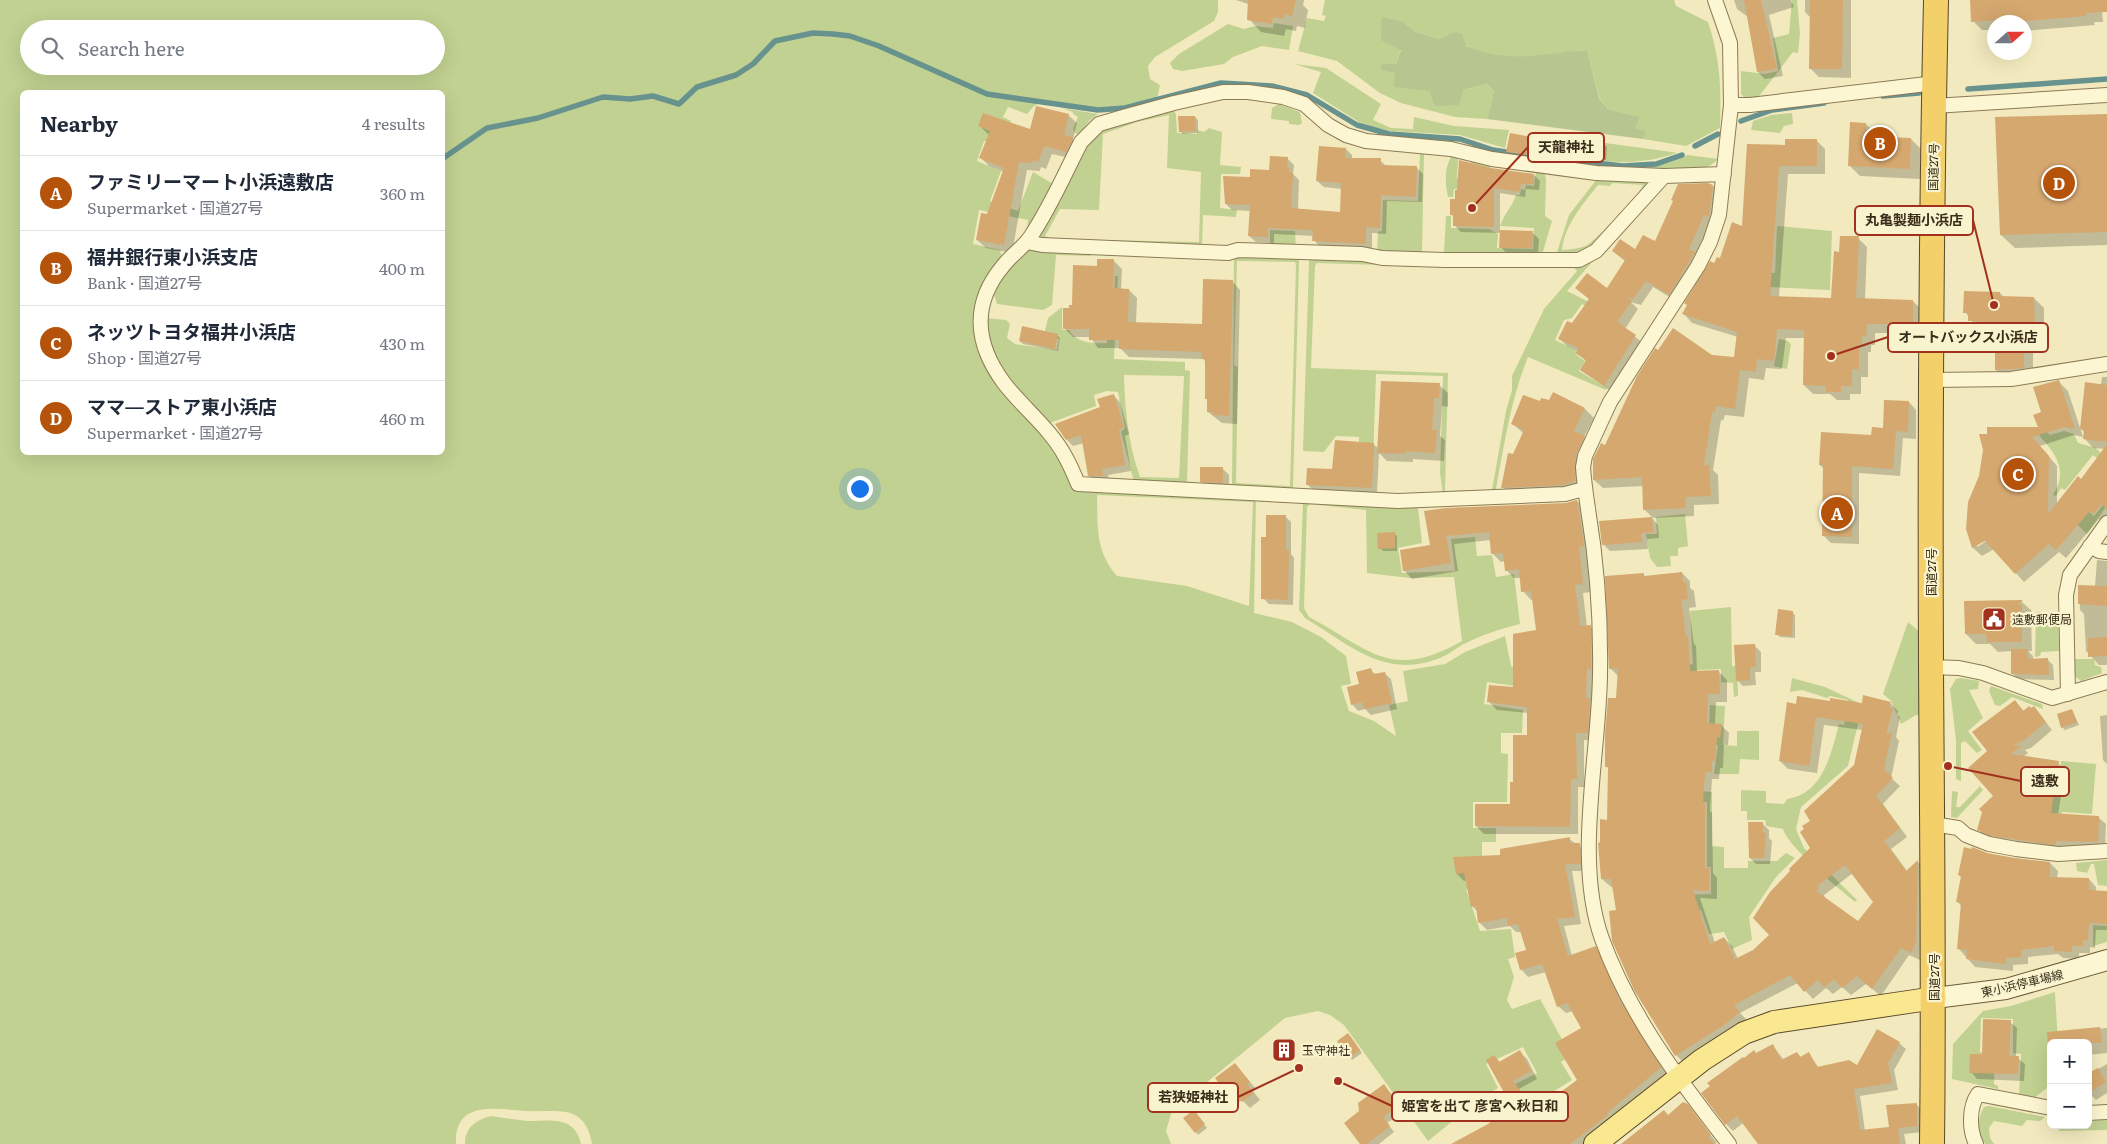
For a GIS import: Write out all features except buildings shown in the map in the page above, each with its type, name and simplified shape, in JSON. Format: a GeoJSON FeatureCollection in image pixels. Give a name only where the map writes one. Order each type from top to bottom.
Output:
{"type":"FeatureCollection","features":[{"type":"Feature","properties":{"kind":"highway","name":"国道27号"},"geometry":{"type":"LineString","coordinates":[[1932,1144],[1934,998],[1931,668],[1932,380],[1936,0]]}},
{"type":"Feature","properties":{"kind":"main road","name":"東小浜停車場線"},"geometry":{"type":"LineString","coordinates":[[1934,998],[2006,989],[2107,960]]}},
{"type":"Feature","properties":{"kind":"main road"},"geometry":{"type":"LineString","coordinates":[[1595,1144],[1731,1039],[1774,1022],[1934,998]]}},
{"type":"Feature","properties":{"kind":"street"},"geometry":{"type":"LineString","coordinates":[[1715,0],[1730,42],[1732,105],[1719,215],[1710,242],[1698,266],[1610,402],[1585,456],[1583,467],[1599,628],[1600,675],[1591,820],[1591,882],[1595,908],[1602,937],[1623,988],[1640,1021],[1678,1079],[1729,1144]]}},
{"type":"Feature","properties":{"kind":"street"},"geometry":{"type":"LineString","coordinates":[[1584,489],[1565,494],[1526,497],[1398,501],[1078,484],[1065,455],[1004,383],[990,359],[981,338],[980,311],[990,283],[1013,254],[1027,242],[1043,216],[1081,142],[1089,132],[1099,124],[1223,92],[1266,95],[1304,104],[1328,125],[1346,135],[1366,141],[1451,148],[1492,159],[1596,173],[1664,176],[1724,174]]}},
{"type":"Feature","properties":{"kind":"street"},"geometry":{"type":"LineString","coordinates":[[1732,105],[1934,94],[2107,95]]}},
{"type":"Feature","properties":{"kind":"street"},"geometry":{"type":"LineString","coordinates":[[1027,242],[1042,245],[1228,253],[1238,250],[1314,252],[1418,260],[1579,260],[1596,251],[1664,176]]}},
{"type":"Feature","properties":{"kind":"street"},"geometry":{"type":"LineString","coordinates":[[1932,380],[2012,380],[2107,364]]}},
{"type":"Feature","properties":{"kind":"street"},"geometry":{"type":"LineString","coordinates":[[2068,694],[2066,595],[2070,575],[2107,523]]}},
{"type":"Feature","properties":{"kind":"street"},"geometry":{"type":"LineString","coordinates":[[2090,546],[2099,551],[2107,552]]}},
{"type":"Feature","properties":{"kind":"street"},"geometry":{"type":"LineString","coordinates":[[1931,668],[1959,668],[1983,673],[2052,698],[2107,682]]}},
{"type":"Feature","properties":{"kind":"street"},"geometry":{"type":"LineString","coordinates":[[1933,824],[1958,828],[1966,836],[1989,844],[2016,849],[2058,854],[2107,851]]}},
{"type":"Feature","properties":{"kind":"street"},"geometry":{"type":"LineString","coordinates":[[1976,1144],[1971,1133],[1971,1122],[1973,1100],[1978,1094],[2047,1107]]}},
{"type":"Feature","properties":{"kind":"street"},"geometry":{"type":"LineString","coordinates":[[2092,1113],[2107,1112]]}},
{"type":"Feature","properties":{"kind":"green space"},"geometry":{"type":"Polygon","coordinates":[[[0,0],[1218,0],[1218,12],[1214,21],[1155,57],[1148,66],[1150,79],[1160,85],[1157,99],[1114,110],[1042,102],[1034,106],[1027,114],[1008,107],[1003,117],[1011,121],[1002,146],[984,141],[977,161],[1001,171],[990,201],[1018,211],[1033,172],[1053,184],[1027,231],[1028,220],[979,210],[973,244],[1000,250],[1002,257],[979,342],[1063,460],[1077,492],[1091,490],[1256,498],[1254,613],[1292,622],[1321,637],[1346,656],[1351,684],[1341,686],[1349,711],[1374,721],[1396,736],[1389,705],[1408,701],[1403,671],[1445,664],[1465,652],[1505,636],[1511,666],[1516,669],[1515,686],[1487,682],[1484,704],[1523,710],[1522,733],[1501,733],[1501,753],[1508,754],[1507,802],[1473,802],[1473,828],[1496,828],[1496,842],[1482,842],[1482,874],[1486,884],[1466,889],[1480,931],[1511,929],[1515,957],[1508,959],[1514,977],[1507,1000],[1512,1009],[1540,999],[1571,1056],[1561,1062],[1572,1080],[1551,1093],[1555,1101],[1540,1112],[1529,1097],[1526,1099],[1515,1084],[1537,1073],[1523,1047],[1486,1064],[1498,1088],[1476,1101],[1466,1102],[1465,1111],[1428,1141],[1344,1025],[1330,1015],[1318,1011],[1285,1018],[1172,1111],[1166,1131],[1171,1144],[592,1144],[583,1121],[568,1112],[491,1109],[470,1113],[462,1120],[457,1130],[456,1144],[0,1144],[0,0]],[[1097,495],[1101,548],[1117,576],[1187,586],[1249,606],[1253,502],[1097,495]]]}},
{"type":"Feature","properties":{"kind":"green space"},"geometry":{"type":"Polygon","coordinates":[[[1325,0],[1674,0],[1676,6],[1708,22],[1719,75],[1720,128],[1686,146],[1643,139],[1645,131],[1636,128],[1638,117],[1608,109],[1599,97],[1587,50],[1526,57],[1495,57],[1480,53],[1467,46],[1454,32],[1439,39],[1416,32],[1403,22],[1401,49],[1396,64],[1382,63],[1395,73],[1429,91],[1434,106],[1463,90],[1487,84],[1494,91],[1487,119],[1455,117],[1401,103],[1380,93],[1337,61],[1298,51],[1307,18],[1324,21],[1326,16],[1322,15],[1325,0]]]}},
{"type":"Feature","properties":{"kind":"green space"},"geometry":{"type":"Polygon","coordinates":[[[1792,0],[1797,0],[1800,33],[1798,53],[1793,52],[1757,99],[1744,97],[1741,94],[1741,71],[1765,74],[1778,71],[1773,38],[1789,34],[1792,0]]]}},
{"type":"Feature","properties":{"kind":"green space"},"geometry":{"type":"Polygon","coordinates":[[[1382,17],[1403,22],[1416,32],[1439,39],[1454,32],[1462,34],[1466,46],[1498,55],[1526,56],[1587,50],[1599,98],[1608,109],[1639,117],[1636,128],[1646,131],[1643,139],[1487,119],[1494,91],[1487,84],[1463,90],[1459,105],[1434,106],[1429,91],[1394,87],[1395,73],[1381,70],[1382,63],[1396,64],[1401,50],[1381,40],[1382,17]]]}},
{"type":"Feature","properties":{"kind":"green space"},"geometry":{"type":"Polygon","coordinates":[[[1274,23],[1293,26],[1289,50],[1262,46],[1233,57],[1224,64],[1182,71],[1173,69],[1170,63],[1179,54],[1228,24],[1244,29],[1255,26],[1273,28],[1274,23]]]}},
{"type":"Feature","properties":{"kind":"green space"},"geometry":{"type":"Polygon","coordinates":[[[1294,64],[1326,68],[1381,104],[1373,120],[1391,128],[1413,129],[1414,117],[1454,126],[1509,130],[1505,148],[1460,135],[1390,131],[1359,122],[1313,93],[1321,72],[1294,64]]]}},
{"type":"Feature","properties":{"kind":"green space"},"geometry":{"type":"Polygon","coordinates":[[[1279,104],[1300,112],[1302,123],[1299,125],[1289,124],[1289,121],[1271,119],[1272,108],[1279,104]]]}},
{"type":"Feature","properties":{"kind":"green space"},"geometry":{"type":"Polygon","coordinates":[[[1173,107],[1176,115],[1177,133],[1197,134],[1198,130],[1204,132],[1209,128],[1222,132],[1220,165],[1241,167],[1240,174],[1221,174],[1220,208],[1237,210],[1236,217],[1203,215],[1202,246],[1051,242],[1038,238],[1083,149],[1100,131],[1173,107]],[[1169,115],[1137,122],[1103,134],[1099,210],[1060,209],[1045,236],[1052,239],[1199,242],[1201,172],[1167,168],[1169,115]]]}},
{"type":"Feature","properties":{"kind":"green space"},"geometry":{"type":"Polygon","coordinates":[[[1062,108],[1098,114],[1090,120],[1079,134],[1075,133],[1073,129],[1078,117],[1073,112],[1062,108]]]}},
{"type":"Feature","properties":{"kind":"green space"},"geometry":{"type":"Polygon","coordinates":[[[1792,113],[1793,124],[1784,126],[1780,133],[1751,130],[1753,121],[1771,115],[1792,113]]]}},
{"type":"Feature","properties":{"kind":"green space"},"geometry":{"type":"Polygon","coordinates":[[[1583,140],[1677,153],[1665,157],[1629,162],[1593,160],[1581,158],[1583,140]]]}},
{"type":"Feature","properties":{"kind":"green space"},"geometry":{"type":"Polygon","coordinates":[[[1420,153],[1424,153],[1422,252],[1444,252],[1446,216],[1451,216],[1451,228],[1489,229],[1498,234],[1497,248],[1533,249],[1534,228],[1500,226],[1516,195],[1520,195],[1521,189],[1525,190],[1526,185],[1534,186],[1536,170],[1544,171],[1546,179],[1545,216],[1552,221],[1542,255],[1377,253],[1378,232],[1382,231],[1383,200],[1418,201],[1420,153]]]}},
{"type":"Feature","properties":{"kind":"green space"},"geometry":{"type":"Polygon","coordinates":[[[1452,155],[1457,156],[1458,159],[1457,178],[1470,179],[1471,162],[1475,160],[1491,163],[1486,189],[1454,189],[1453,197],[1448,197],[1446,176],[1449,160],[1452,155]]]}},
{"type":"Feature","properties":{"kind":"green space"},"geometry":{"type":"Polygon","coordinates":[[[1688,155],[1718,159],[1711,165],[1694,170],[1644,169],[1688,155]]]}},
{"type":"Feature","properties":{"kind":"green space"},"geometry":{"type":"Polygon","coordinates":[[[1597,179],[1648,183],[1643,193],[1588,252],[1556,255],[1569,215],[1597,179]],[[1612,183],[1610,186],[1598,185],[1571,223],[1562,250],[1583,247],[1591,243],[1626,207],[1643,185],[1612,183]]]}},
{"type":"Feature","properties":{"kind":"green space"},"geometry":{"type":"Polygon","coordinates":[[[1777,226],[1832,231],[1830,290],[1767,287],[1753,272],[1775,273],[1777,226]]]}},
{"type":"Feature","properties":{"kind":"green space"},"geometry":{"type":"Polygon","coordinates":[[[1270,230],[1295,231],[1296,248],[1270,247],[1270,230]]]}},
{"type":"Feature","properties":{"kind":"green space"},"geometry":{"type":"Polygon","coordinates":[[[1029,248],[1091,253],[1091,256],[1056,255],[1052,305],[1043,310],[997,304],[994,295],[1001,282],[1013,264],[1029,248]]]}},
{"type":"Feature","properties":{"kind":"green space"},"geometry":{"type":"Polygon","coordinates":[[[1238,256],[1297,257],[1299,261],[1293,489],[1232,486],[1234,259],[1238,256]],[[1237,261],[1234,365],[1238,367],[1236,483],[1290,486],[1295,262],[1237,261]]]}},
{"type":"Feature","properties":{"kind":"green space"},"geometry":{"type":"Polygon","coordinates":[[[1314,257],[1592,262],[1567,291],[1591,303],[1604,317],[1582,304],[1572,318],[1564,320],[1555,340],[1576,350],[1575,354],[1585,361],[1579,371],[1607,388],[1606,390],[1528,357],[1512,407],[1495,494],[1443,495],[1440,473],[1443,376],[1376,374],[1373,461],[1359,460],[1359,437],[1336,436],[1324,452],[1303,451],[1309,261],[1314,257]],[[1317,263],[1315,266],[1311,368],[1448,373],[1445,491],[1492,490],[1506,411],[1512,390],[1512,376],[1544,309],[1577,271],[1574,268],[1317,263]]]}},
{"type":"Feature","properties":{"kind":"green space"},"geometry":{"type":"Polygon","coordinates":[[[1115,276],[1118,276],[1114,359],[1185,362],[1185,370],[1190,371],[1187,485],[1134,482],[1121,432],[1125,428],[1118,392],[1107,391],[1094,395],[1096,406],[1047,424],[1006,376],[991,349],[985,318],[1006,320],[1010,324],[1007,338],[1015,344],[1057,350],[1059,339],[1044,335],[1048,318],[1062,307],[1062,330],[1069,330],[1076,338],[1086,342],[1107,343],[1108,308],[1114,297],[1115,276]],[[1124,375],[1128,426],[1140,477],[1179,478],[1184,376],[1124,375]]]}},
{"type":"Feature","properties":{"kind":"green space"},"geometry":{"type":"Polygon","coordinates":[[[1779,339],[1788,341],[1791,344],[1787,369],[1774,366],[1779,339]]]}},
{"type":"Feature","properties":{"kind":"green space"},"geometry":{"type":"Polygon","coordinates":[[[2046,431],[2050,435],[2064,431],[2074,434],[2078,443],[2096,448],[2107,460],[2105,464],[2093,455],[2065,490],[2061,488],[2056,496],[2053,495],[2058,486],[2060,470],[2050,448],[2038,434],[2046,431]]]}},
{"type":"Feature","properties":{"kind":"green space"},"geometry":{"type":"Polygon","coordinates":[[[2107,500],[2107,505],[2087,534],[2078,525],[2084,508],[2094,516],[2107,500]]]}},
{"type":"Feature","properties":{"kind":"green space"},"geometry":{"type":"Polygon","coordinates":[[[1303,503],[1418,508],[1422,543],[1398,548],[1402,573],[1455,571],[1451,539],[1475,537],[1477,556],[1492,555],[1496,577],[1514,574],[1520,624],[1476,638],[1442,657],[1422,663],[1403,665],[1369,657],[1353,649],[1305,618],[1299,610],[1303,503]],[[1310,504],[1307,507],[1304,608],[1309,617],[1365,649],[1381,656],[1398,660],[1416,659],[1437,653],[1462,641],[1454,577],[1410,578],[1367,573],[1366,510],[1310,504]]]}},
{"type":"Feature","properties":{"kind":"green space"},"geometry":{"type":"Polygon","coordinates":[[[1685,514],[1688,546],[1678,548],[1678,556],[1670,556],[1671,566],[1657,567],[1650,558],[1646,534],[1657,534],[1656,517],[1685,514]]]}},
{"type":"Feature","properties":{"kind":"green space"},"geometry":{"type":"Polygon","coordinates":[[[1731,607],[1732,666],[1737,666],[1738,696],[1734,697],[1733,683],[1721,682],[1721,669],[1697,670],[1696,684],[1685,665],[1693,664],[1690,611],[1731,607]]]}},
{"type":"Feature","properties":{"kind":"green space"},"geometry":{"type":"Polygon","coordinates":[[[2036,612],[2058,612],[2059,651],[2041,652],[2040,656],[2035,657],[2036,612]]]}},
{"type":"Feature","properties":{"kind":"green space"},"geometry":{"type":"Polygon","coordinates":[[[1908,622],[1921,633],[1920,716],[1916,715],[1901,724],[1891,701],[1883,694],[1908,622]]]}},
{"type":"Feature","properties":{"kind":"green space"},"geometry":{"type":"Polygon","coordinates":[[[2074,659],[2094,659],[2095,665],[2101,667],[2102,673],[2081,681],[2075,676],[2074,659]]]}},
{"type":"Feature","properties":{"kind":"green space"},"geometry":{"type":"Polygon","coordinates":[[[1792,678],[1825,687],[1857,702],[1858,724],[1848,766],[1801,807],[1796,829],[1804,848],[1857,900],[1855,902],[1803,856],[1787,837],[1783,829],[1766,826],[1765,820],[1747,820],[1747,811],[1741,811],[1741,790],[1766,791],[1766,803],[1784,804],[1787,799],[1799,796],[1809,789],[1824,771],[1833,748],[1839,724],[1844,725],[1848,700],[1830,696],[1827,698],[1802,690],[1790,692],[1792,678]]]}},
{"type":"Feature","properties":{"kind":"green space"},"geometry":{"type":"Polygon","coordinates":[[[1956,679],[1979,681],[1978,689],[1969,690],[1983,718],[1968,731],[1982,750],[1977,753],[1965,741],[1961,743],[1961,781],[1956,779],[1956,740],[1950,689],[1956,679]]]}},
{"type":"Feature","properties":{"kind":"green space"},"geometry":{"type":"Polygon","coordinates":[[[1991,686],[2042,704],[2043,709],[2012,697],[2000,706],[1995,705],[1989,691],[1991,686]]]}},
{"type":"Feature","properties":{"kind":"green space"},"geometry":{"type":"Polygon","coordinates":[[[1710,705],[1725,706],[1723,745],[1737,746],[1737,731],[1759,731],[1759,760],[1740,759],[1739,774],[1714,774],[1718,745],[1708,744],[1710,705]]]}},
{"type":"Feature","properties":{"kind":"green space"},"geometry":{"type":"Polygon","coordinates":[[[2061,761],[2096,764],[2092,814],[2062,812],[2059,838],[2042,795],[2056,797],[2061,761]]]}},
{"type":"Feature","properties":{"kind":"green space"},"geometry":{"type":"Polygon","coordinates":[[[1980,786],[1983,790],[1957,818],[1951,817],[1952,791],[1958,792],[1956,807],[1960,807],[1980,786]]]}},
{"type":"Feature","properties":{"kind":"green space"},"geometry":{"type":"Polygon","coordinates":[[[1660,787],[1712,792],[1712,846],[1724,847],[1724,868],[1748,868],[1748,861],[1777,861],[1786,853],[1795,858],[1776,877],[1749,917],[1752,940],[1732,949],[1724,932],[1709,934],[1701,910],[1682,916],[1683,895],[1711,894],[1711,867],[1707,867],[1707,802],[1681,802],[1660,787]]]}},
{"type":"Feature","properties":{"kind":"green space"},"geometry":{"type":"Polygon","coordinates":[[[2107,860],[2107,886],[2098,885],[2094,864],[2091,864],[2087,873],[2077,871],[2076,863],[2107,860]]]}},
{"type":"Feature","properties":{"kind":"green space"},"geometry":{"type":"Polygon","coordinates":[[[2093,925],[2107,926],[2107,942],[2093,946],[2093,925]]]}},
{"type":"Feature","properties":{"kind":"green space"},"geometry":{"type":"Polygon","coordinates":[[[2055,992],[2058,1039],[2047,1039],[2047,1088],[2034,1098],[2019,1094],[2021,1054],[2013,1053],[2013,1019],[1981,1018],[1980,1052],[1995,1054],[1994,1084],[1998,1086],[1998,1089],[1952,1079],[1953,1044],[1983,1011],[2011,1006],[2055,992]]]}},
{"type":"Feature","properties":{"kind":"green space"},"geometry":{"type":"Polygon","coordinates":[[[1989,1106],[2045,1117],[2040,1121],[2027,1120],[2022,1126],[1994,1121],[1989,1128],[1990,1138],[1994,1144],[1985,1144],[1980,1135],[1979,1121],[1984,1107],[1989,1106]]]}},
{"type":"Feature","properties":{"kind":"green space"},"geometry":{"type":"Polygon","coordinates":[[[492,1116],[567,1124],[578,1135],[581,1144],[465,1144],[470,1128],[481,1119],[492,1116]]]}},
{"type":"Feature","properties":{"kind":"green space"},"geometry":{"type":"Polygon","coordinates":[[[2107,1120],[2107,1130],[2059,1131],[2059,1129],[2092,1129],[2092,1121],[2107,1120]]]}},
{"type":"Feature","properties":{"kind":"waterway"},"geometry":{"type":"LineString","coordinates":[[445,157],[487,128],[538,118],[603,97],[630,99],[653,96],[679,104],[697,87],[736,75],[753,64],[775,41],[813,33],[850,36],[879,46],[987,94],[1098,110],[1125,108],[1221,83],[1272,86],[1307,95],[1357,125],[1389,134],[1460,139],[1493,150],[1623,166],[1656,164],[1682,155]]}},
{"type":"Feature","properties":{"kind":"waterway"},"geometry":{"type":"LineString","coordinates":[[1968,89],[2107,79]]}},
{"type":"Feature","properties":{"kind":"waterway"},"geometry":{"type":"LineString","coordinates":[[1883,96],[1919,93]]}},
{"type":"Feature","properties":{"kind":"waterway"},"geometry":{"type":"LineString","coordinates":[[1741,121],[1772,110],[1824,103]]}},
{"type":"Feature","properties":{"kind":"waterway"},"geometry":{"type":"LineString","coordinates":[[1695,146],[1718,134]]}},
{"type":"Feature","properties":{"kind":"place","name":"福井銀行東小浜支店"},"geometry":{"type":"Point","coordinates":[1880,143]}},
{"type":"Feature","properties":{"kind":"place","name":"ママ―ストア東小浜店"},"geometry":{"type":"Point","coordinates":[2059,183]}},
{"type":"Feature","properties":{"kind":"place","name":"天龍神社"},"geometry":{"type":"Point","coordinates":[1472,208]}},
{"type":"Feature","properties":{"kind":"place","name":"丸亀製麺小浜店"},"geometry":{"type":"Point","coordinates":[1994,305]}},
{"type":"Feature","properties":{"kind":"place","name":"オートバックス小浜店"},"geometry":{"type":"Point","coordinates":[1831,356]}},
{"type":"Feature","properties":{"kind":"place","name":"ネッツトヨタ福井小浜店"},"geometry":{"type":"Point","coordinates":[2018,474]}},
{"type":"Feature","properties":{"kind":"place","name":"ファミリーマート小浜遠敷店"},"geometry":{"type":"Point","coordinates":[1837,513]}},
{"type":"Feature","properties":{"kind":"place","name":"遠敷郵便局"},"geometry":{"type":"Point","coordinates":[1994,619]}},
{"type":"Feature","properties":{"kind":"place","name":"遠敷"},"geometry":{"type":"Point","coordinates":[1948,766]}},
{"type":"Feature","properties":{"kind":"place","name":"玉守神社"},"geometry":{"type":"Point","coordinates":[1284,1050]}},
{"type":"Feature","properties":{"kind":"place","name":"若狭姫神社"},"geometry":{"type":"Point","coordinates":[1299,1068]}},
{"type":"Feature","properties":{"kind":"place","name":"姫宮を出て 彦宮へ秋日和"},"geometry":{"type":"Point","coordinates":[1338,1081]}}]}
